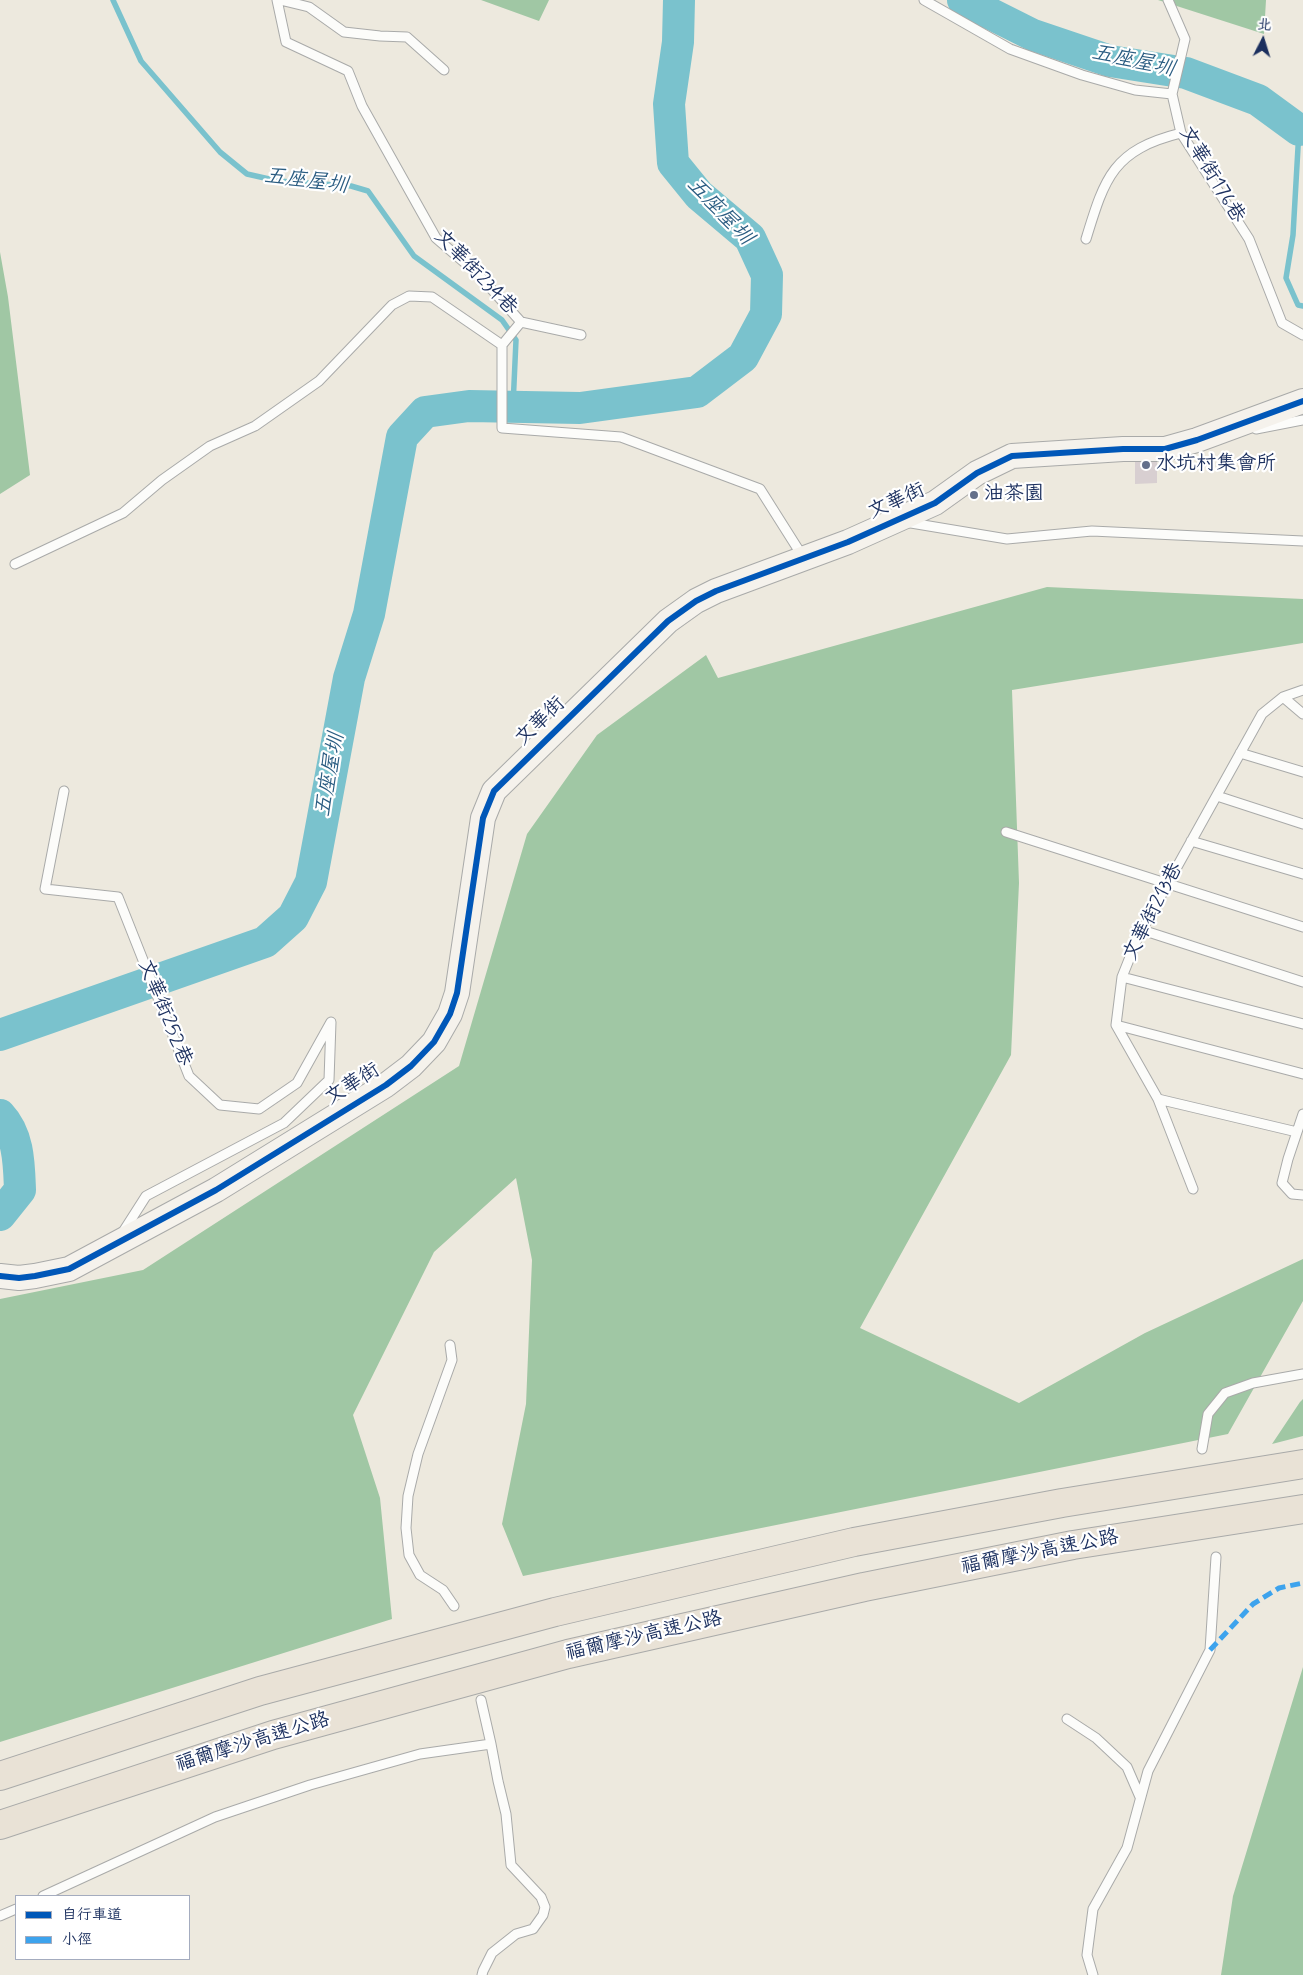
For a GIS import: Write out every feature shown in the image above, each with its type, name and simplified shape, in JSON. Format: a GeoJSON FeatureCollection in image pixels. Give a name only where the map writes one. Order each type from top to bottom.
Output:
{"type":"FeatureCollection","features":[{"type":"Feature","properties":{"kind":"highway"},"geometry":{"type":"LineString","coordinates":[[0,1776],[260,1691],[554,1612],[854,1542],[1062,1503],[1303,1464]]}},
{"type":"Feature","properties":{"kind":"highway","name":"福爾摩沙高速公路"},"geometry":{"type":"LineString","coordinates":[[0,1825],[273,1735],[568,1654],[864,1587],[988,1562],[1073,1546],[1303,1509]]}},
{"type":"Feature","properties":{"kind":"street","name":"文華街"},"geometry":{"type":"LineString","coordinates":[[0,1276],[19,1278],[68,1269],[224,1185],[386,1084],[423,1054],[434,1042],[450,1014],[457,993],[483,818],[494,791],[668,621],[696,601],[716,591],[805,559],[935,503],[977,473],[1012,456],[1123,449],[1165,449],[1197,440],[1303,401]]}},
{"type":"Feature","properties":{"kind":"lane"},"geometry":{"type":"LineString","coordinates":[[279,0],[309,7],[344,32],[407,37],[444,70]]}},
{"type":"Feature","properties":{"kind":"lane","name":"文華街234巷"},"geometry":{"type":"LineString","coordinates":[[279,0],[286,42],[348,71],[362,106],[436,238],[478,274],[519,324],[502,345],[502,428],[621,437],[760,490],[805,559]]}},
{"type":"Feature","properties":{"kind":"lane"},"geometry":{"type":"LineString","coordinates":[[924,0],[1010,49],[1082,75],[1135,90],[1172,94]]}},
{"type":"Feature","properties":{"kind":"lane","name":"文華街176巷"},"geometry":{"type":"LineString","coordinates":[[1168,0],[1185,39],[1172,94],[1181,133],[1249,239],[1282,322],[1303,335]]}},
{"type":"Feature","properties":{"kind":"lane"},"geometry":{"type":"LineString","coordinates":[[1086,239],[1102,189],[1117,165],[1136,150],[1162,138],[1181,133]]}},
{"type":"Feature","properties":{"kind":"lane"},"geometry":{"type":"LineString","coordinates":[[14,564],[123,513],[162,480],[210,446],[255,426],[319,381],[392,305],[409,296],[432,297],[502,345]]}},
{"type":"Feature","properties":{"kind":"lane"},"geometry":{"type":"LineString","coordinates":[[519,324],[581,335]]}},
{"type":"Feature","properties":{"kind":"lane"},"geometry":{"type":"LineString","coordinates":[[1197,440],[1303,420]]}},
{"type":"Feature","properties":{"kind":"lane"},"geometry":{"type":"LineString","coordinates":[[895,521],[1006,539],[1092,531],[1303,542]]}},
{"type":"Feature","properties":{"kind":"lane","name":"文華街213巷"},"geometry":{"type":"LineString","coordinates":[[1116,1025],[1122,978],[1142,930],[1191,840],[1262,714],[1283,697],[1303,690]]}},
{"type":"Feature","properties":{"kind":"lane"},"geometry":{"type":"LineString","coordinates":[[1283,697],[1303,714]]}},
{"type":"Feature","properties":{"kind":"lane"},"geometry":{"type":"LineString","coordinates":[[1240,754],[1303,772]]}},
{"type":"Feature","properties":{"kind":"lane","name":"文華街252巷"},"geometry":{"type":"LineString","coordinates":[[64,791],[45,889],[118,897],[189,1076],[220,1106],[259,1109],[297,1083],[331,1022],[328,1080],[284,1123],[146,1196],[117,1243]]}},
{"type":"Feature","properties":{"kind":"lane"},"geometry":{"type":"LineString","coordinates":[[1217,796],[1303,824]]}},
{"type":"Feature","properties":{"kind":"lane"},"geometry":{"type":"LineString","coordinates":[[1006,832],[1303,927]]}},
{"type":"Feature","properties":{"kind":"lane"},"geometry":{"type":"LineString","coordinates":[[1191,840],[1303,874]]}},
{"type":"Feature","properties":{"kind":"lane"},"geometry":{"type":"LineString","coordinates":[[1142,930],[1303,982]]}},
{"type":"Feature","properties":{"kind":"lane"},"geometry":{"type":"LineString","coordinates":[[1122,978],[1303,1024]]}},
{"type":"Feature","properties":{"kind":"lane"},"geometry":{"type":"LineString","coordinates":[[1116,1025],[1303,1074]]}},
{"type":"Feature","properties":{"kind":"lane"},"geometry":{"type":"LineString","coordinates":[[1116,1025],[1158,1099],[1193,1189]]}},
{"type":"Feature","properties":{"kind":"lane"},"geometry":{"type":"LineString","coordinates":[[1158,1099],[1297,1132]]}},
{"type":"Feature","properties":{"kind":"lane"},"geometry":{"type":"LineString","coordinates":[[1303,1114],[1282,1183],[1292,1194],[1303,1195]]}},
{"type":"Feature","properties":{"kind":"lane"},"geometry":{"type":"LineString","coordinates":[[450,1344],[452,1360],[418,1454],[408,1496],[406,1528],[409,1555],[420,1575],[443,1590],[454,1606]]}},
{"type":"Feature","properties":{"kind":"lane"},"geometry":{"type":"LineString","coordinates":[[1202,1449],[1208,1414],[1225,1393],[1253,1383],[1303,1374]]}},
{"type":"Feature","properties":{"kind":"lane"},"geometry":{"type":"LineString","coordinates":[[1093,1975],[1087,1955],[1094,1909],[1127,1848],[1148,1771],[1210,1650],[1216,1557]]}},
{"type":"Feature","properties":{"kind":"lane"},"geometry":{"type":"LineString","coordinates":[[481,1700],[506,1814],[511,1865],[541,1897],[545,1907],[543,1915],[534,1929],[516,1934],[492,1952],[482,1971],[482,1975]]}},
{"type":"Feature","properties":{"kind":"lane"},"geometry":{"type":"LineString","coordinates":[[1067,1719],[1096,1738],[1127,1767],[1140,1797]]}},
{"type":"Feature","properties":{"kind":"lane"},"geometry":{"type":"LineString","coordinates":[[45,1895],[215,1817],[301,1788],[420,1754],[491,1744]]}},
{"type":"Feature","properties":{"kind":"lane"},"geometry":{"type":"LineString","coordinates":[[0,1916],[15,1909]]}},
{"type":"Feature","properties":{"kind":"green space"},"geometry":{"type":"Polygon","coordinates":[[[481,0],[549,0],[539,21],[481,0]]]}},
{"type":"Feature","properties":{"kind":"green space"},"geometry":{"type":"Polygon","coordinates":[[[1158,0],[1266,0],[1264,34],[1158,0]]]}},
{"type":"Feature","properties":{"kind":"green space"},"geometry":{"type":"Polygon","coordinates":[[[0,252],[8,297],[30,475],[0,494],[0,252]]]}},
{"type":"Feature","properties":{"kind":"green space"},"geometry":{"type":"Polygon","coordinates":[[[1047,587],[1303,599],[1303,643],[1012,690],[1019,883],[1011,1055],[860,1328],[1019,1403],[1145,1333],[1303,1259],[1303,1301],[1228,1434],[523,1576],[502,1524],[526,1404],[532,1260],[516,1178],[434,1252],[353,1415],[380,1498],[392,1619],[0,1742],[0,1299],[143,1270],[459,1066],[527,834],[597,735],[706,655],[718,678],[1047,587]]]}},
{"type":"Feature","properties":{"kind":"green space"},"geometry":{"type":"Polygon","coordinates":[[[1303,1399],[1303,1436],[1272,1444],[1300,1402],[1303,1399]]]}},
{"type":"Feature","properties":{"kind":"green space"},"geometry":{"type":"Polygon","coordinates":[[[1303,1667],[1303,1975],[1221,1975],[1233,1896],[1303,1667]]]}},
{"type":"Feature","properties":{"kind":"building","name":"水坑村集會所"},"geometry":{"type":"Polygon","coordinates":[[[1157,456],[1157,483],[1135,484],[1135,457],[1157,456]]]}},
{"type":"Feature","properties":{"kind":"waterway","name":"五座屋圳"},"geometry":{"type":"LineString","coordinates":[[113,0],[141,61],[220,152],[247,174],[278,181],[351,186],[368,191],[414,256],[502,320],[516,340],[513,406]]}},
{"type":"Feature","properties":{"kind":"waterway","name":"五座屋圳"},"geometry":{"type":"LineString","coordinates":[[0,1035],[265,942],[293,917],[311,882],[349,678],[369,614],[402,437],[425,412],[469,406],[580,408],[697,392],[743,357],[766,314],[767,275],[750,238],[699,195],[673,163],[669,104],[678,42],[679,0]]}},
{"type":"Feature","properties":{"kind":"waterway","name":"五座屋圳"},"geometry":{"type":"LineString","coordinates":[[963,0],[1033,35],[1110,61],[1186,73],[1258,100],[1299,130]]}},
{"type":"Feature","properties":{"kind":"waterway"},"geometry":{"type":"LineString","coordinates":[[1303,128],[1299,130],[1293,235],[1286,278],[1298,305],[1303,306]]}},
{"type":"Feature","properties":{"kind":"waterway","name":"五座屋圳"},"geometry":{"type":"LineString","coordinates":[[0,1115],[11,1132],[17,1150],[20,1190],[0,1215]]}},
{"type":"Feature","properties":{"kind":"marked path"},"geometry":{"type":"LineString","coordinates":[[1210,1650],[1253,1604],[1279,1588],[1303,1583]]}},
{"type":"Feature","properties":{"kind":"cycle path"},"geometry":{"type":"LineString","coordinates":[[0,1276],[19,1278],[69,1269],[216,1190],[386,1085],[411,1066],[434,1042],[450,1014],[457,993],[483,818],[494,791],[668,621],[696,601],[716,591],[848,542],[935,503],[977,473],[1012,456],[1123,449],[1165,449],[1197,440],[1303,401]]}},
{"type":"Feature","properties":{"kind":"place","name":"水坑村集會所"},"geometry":{"type":"Point","coordinates":[1146,465]}},
{"type":"Feature","properties":{"kind":"place","name":"油茶園"},"geometry":{"type":"Point","coordinates":[974,495]}}]}
